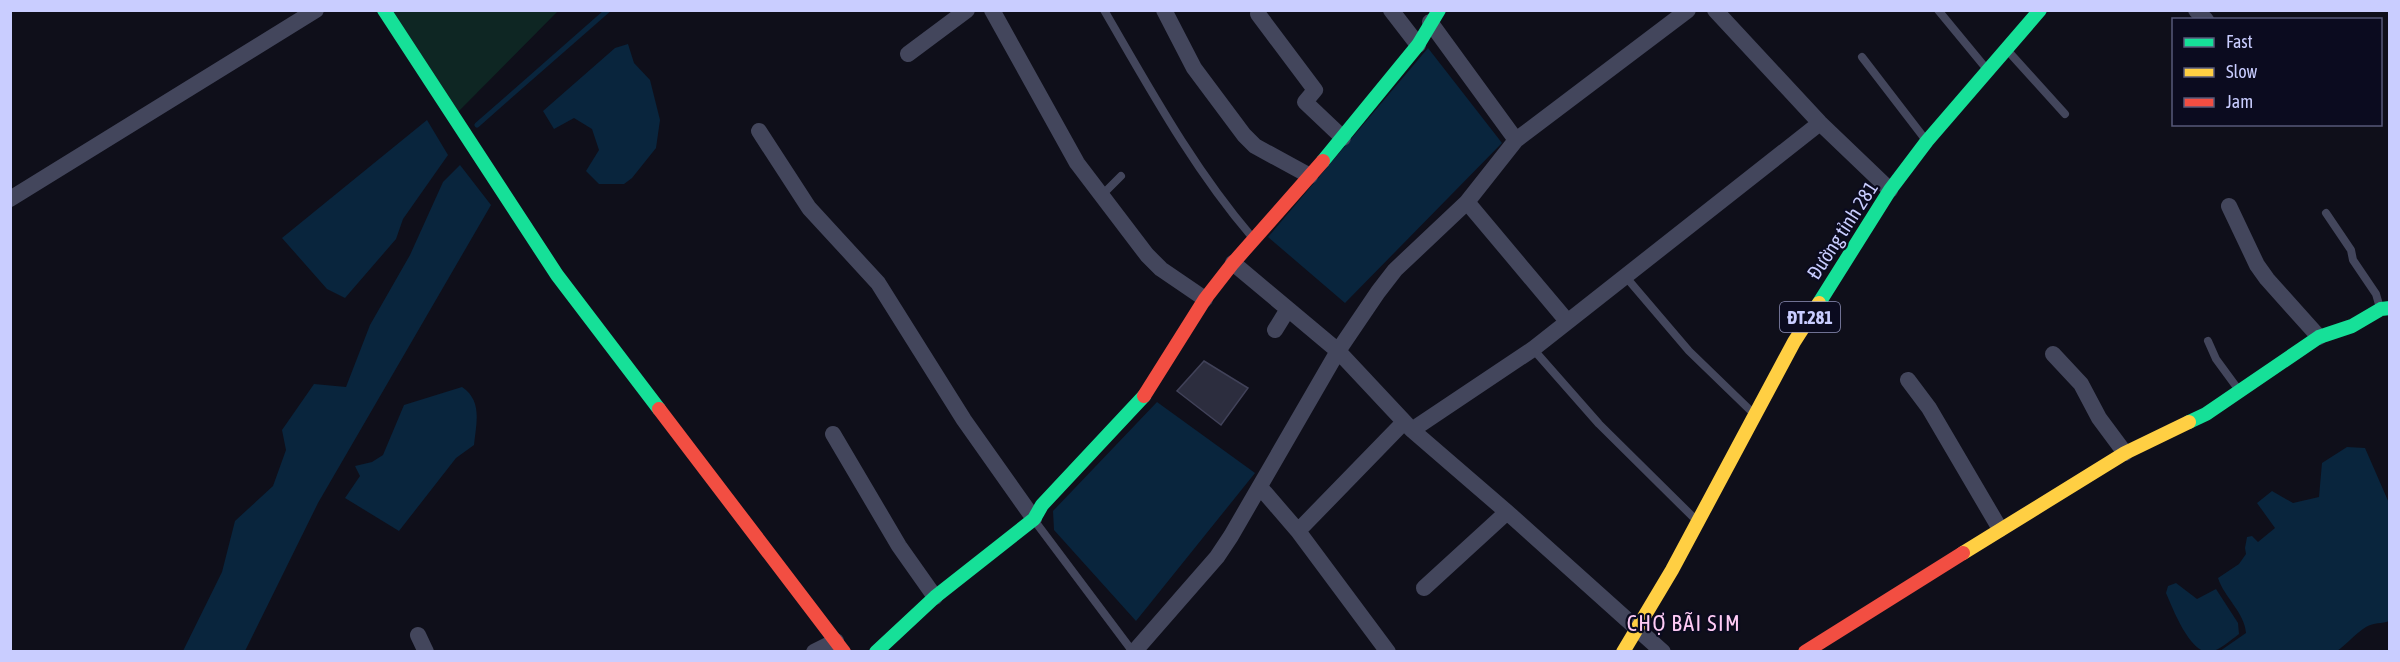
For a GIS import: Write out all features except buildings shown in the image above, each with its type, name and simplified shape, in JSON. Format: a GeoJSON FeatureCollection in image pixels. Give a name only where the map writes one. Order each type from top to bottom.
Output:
{"type":"FeatureCollection","features":[{"type":"Feature","properties":{"kind":"street"},"geometry":{"type":"LineString","coordinates":[[10,199],[316,10]]}},
{"type":"Feature","properties":{"kind":"street"},"geometry":{"type":"LineString","coordinates":[[384,10],[556,275],[840,646],[814,651]]}},
{"type":"Feature","properties":{"kind":"street"},"geometry":{"type":"LineString","coordinates":[[908,54],[967,10]]}},
{"type":"Feature","properties":{"kind":"street"},"geometry":{"type":"LineString","coordinates":[[992,10],[1077,163],[1101,196],[1147,255],[1161,268],[1205,299]]}},
{"type":"Feature","properties":{"kind":"street"},"geometry":{"type":"LineString","coordinates":[[1164,10],[1194,68],[1244,135],[1255,146],[1310,176]]}},
{"type":"Feature","properties":{"kind":"street"},"geometry":{"type":"LineString","coordinates":[[1391,10],[1418,45]]}},
{"type":"Feature","properties":{"kind":"street"},"geometry":{"type":"LineString","coordinates":[[1134,651],[1216,557],[1260,487],[1338,351],[1395,270],[1467,202],[1516,140],[1688,10]]}},
{"type":"Feature","properties":{"kind":"street"},"geometry":{"type":"LineString","coordinates":[[1715,10],[1820,123],[1890,190]]}},
{"type":"Feature","properties":{"kind":"street","name":"Đường tỉnh 281"},"geometry":{"type":"LineString","coordinates":[[1623,651],[1699,522],[1794,342],[1890,190],[1987,69],[2040,10]]}},
{"type":"Feature","properties":{"kind":"street"},"geometry":{"type":"LineString","coordinates":[[1258,14],[1315,90],[1305,102],[1343,138]]}},
{"type":"Feature","properties":{"kind":"street"},"geometry":{"type":"LineString","coordinates":[[876,651],[935,597],[1034,519],[1042,505],[1148,392],[1205,299],[1233,263],[1343,138],[1418,45],[1434,16],[1516,140]]}},
{"type":"Feature","properties":{"kind":"street"},"geometry":{"type":"LineString","coordinates":[[1298,531],[1408,426],[1533,349],[1820,123]]}},
{"type":"Feature","properties":{"kind":"street"},"geometry":{"type":"LineString","coordinates":[[759,132],[809,208],[878,283],[964,420],[1034,519]]}},
{"type":"Feature","properties":{"kind":"street"},"geometry":{"type":"LineString","coordinates":[[1467,202],[1567,321]]}},
{"type":"Feature","properties":{"kind":"street"},"geometry":{"type":"LineString","coordinates":[[2229,206],[2249,251],[2262,272],[2319,337]]}},
{"type":"Feature","properties":{"kind":"street"},"geometry":{"type":"LineString","coordinates":[[1233,263],[1338,351],[1408,426],[1663,651]]}},
{"type":"Feature","properties":{"kind":"street"},"geometry":{"type":"LineString","coordinates":[[1805,651],[2124,453],[2206,414],[2319,337],[2352,326],[2385,308]]}},
{"type":"Feature","properties":{"kind":"street"},"geometry":{"type":"LineString","coordinates":[[1275,330],[1288,309]]}},
{"type":"Feature","properties":{"kind":"street"},"geometry":{"type":"LineString","coordinates":[[2054,354],[2081,384],[2099,418],[2124,453]]}},
{"type":"Feature","properties":{"kind":"street"},"geometry":{"type":"LineString","coordinates":[[1908,380],[1929,408],[2000,529]]}},
{"type":"Feature","properties":{"kind":"street"},"geometry":{"type":"LineString","coordinates":[[833,434],[899,546],[935,597]]}},
{"type":"Feature","properties":{"kind":"street"},"geometry":{"type":"LineString","coordinates":[[1260,487],[1298,531],[1388,651]]}},
{"type":"Feature","properties":{"kind":"street"},"geometry":{"type":"LineString","coordinates":[[1424,588],[1507,512]]}},
{"type":"Feature","properties":{"kind":"street"},"geometry":{"type":"LineString","coordinates":[[417,635],[426,651]]}},
{"type":"Feature","properties":{"kind":"lane"},"geometry":{"type":"LineString","coordinates":[[1104,10],[1164,113],[1221,201],[1254,240]]}},
{"type":"Feature","properties":{"kind":"lane"},"geometry":{"type":"LineString","coordinates":[[1938,10],[1987,69]]}},
{"type":"Feature","properties":{"kind":"lane"},"geometry":{"type":"LineString","coordinates":[[2006,48],[2064,114]]}},
{"type":"Feature","properties":{"kind":"lane"},"geometry":{"type":"LineString","coordinates":[[1862,57],[1927,141]]}},
{"type":"Feature","properties":{"kind":"lane"},"geometry":{"type":"LineString","coordinates":[[1101,196],[1121,176]]}},
{"type":"Feature","properties":{"kind":"lane"},"geometry":{"type":"LineString","coordinates":[[2326,213],[2351,250],[2353,261],[2385,308]]}},
{"type":"Feature","properties":{"kind":"lane"},"geometry":{"type":"LineString","coordinates":[[1625,276],[1689,351],[1755,414]]}},
{"type":"Feature","properties":{"kind":"lane"},"geometry":{"type":"LineString","coordinates":[[2208,341],[2216,360],[2240,391]]}},
{"type":"Feature","properties":{"kind":"lane"},"geometry":{"type":"LineString","coordinates":[[1533,349],[1599,424],[1699,522]]}},
{"type":"Feature","properties":{"kind":"lane"},"geometry":{"type":"LineString","coordinates":[[1034,519],[1134,651]]}},
{"type":"Feature","properties":{"kind":"green space"},"geometry":{"type":"Polygon","coordinates":[[[559,10],[452,118],[383,11],[559,10]]]}},
{"type":"Feature","properties":{"kind":"water"},"geometry":{"type":"Polygon","coordinates":[[[628,44],[634,63],[650,80],[660,120],[656,148],[632,178],[624,184],[599,184],[586,171],[599,150],[592,129],[574,118],[554,129],[543,111],[615,48],[628,44]]]}},
{"type":"Feature","properties":{"kind":"water"},"geometry":{"type":"Polygon","coordinates":[[[1428,48],[1502,143],[1345,303],[1268,237],[1428,48]]]}},
{"type":"Feature","properties":{"kind":"water"},"geometry":{"type":"Polygon","coordinates":[[[427,120],[448,155],[403,219],[396,239],[345,298],[327,289],[282,238],[427,120]]]}},
{"type":"Feature","properties":{"kind":"water"},"geometry":{"type":"Polygon","coordinates":[[[460,165],[491,205],[318,503],[245,651],[183,651],[222,572],[235,521],[273,486],[286,450],[282,430],[314,384],[346,387],[370,325],[410,255],[443,182],[460,165]]]}},
{"type":"Feature","properties":{"kind":"water"},"geometry":{"type":"Polygon","coordinates":[[[462,387],[469,393],[476,406],[474,445],[456,458],[399,531],[345,498],[360,476],[355,466],[372,462],[383,455],[404,405],[462,387]]]}},
{"type":"Feature","properties":{"kind":"water"},"geometry":{"type":"Polygon","coordinates":[[[1157,402],[1255,473],[1136,621],[1054,530],[1053,511],[1157,402]]]}},
{"type":"Feature","properties":{"kind":"water"},"geometry":{"type":"Polygon","coordinates":[[[2347,447],[2365,448],[2389,503],[2389,621],[2366,627],[2337,651],[2220,651],[2246,633],[2242,619],[2218,578],[2239,564],[2246,554],[2247,537],[2252,536],[2258,542],[2275,528],[2257,503],[2272,491],[2293,503],[2319,497],[2322,463],[2347,447]]]}},
{"type":"Feature","properties":{"kind":"water"},"geometry":{"type":"Polygon","coordinates":[[[2176,583],[2197,599],[2216,589],[2238,623],[2239,634],[2214,651],[2203,651],[2196,646],[2183,629],[2166,593],[2168,586],[2176,583]]]}},
{"type":"Feature","properties":{"kind":"waterway"},"geometry":{"type":"LineString","coordinates":[[477,125],[608,10]]}},
{"type":"Feature","properties":{"kind":"traffic: fast"},"geometry":{"type":"LineString","coordinates":[[384,10],[557,275],[659,409]]}},
{"type":"Feature","properties":{"kind":"traffic: fast"},"geometry":{"type":"LineString","coordinates":[[1323,161],[1418,45],[1439,10]]}},
{"type":"Feature","properties":{"kind":"traffic: fast"},"geometry":{"type":"LineString","coordinates":[[1819,303],[1890,190],[1927,141],[2040,10]]}},
{"type":"Feature","properties":{"kind":"traffic: fast"},"geometry":{"type":"LineString","coordinates":[[2189,422],[2206,414],[2319,337],[2352,326],[2381,309],[2390,308]]}},
{"type":"Feature","properties":{"kind":"traffic: fast"},"geometry":{"type":"LineString","coordinates":[[876,652],[935,597],[1034,519],[1042,505],[1144,396]]}},
{"type":"Feature","properties":{"kind":"traffic: slow"},"geometry":{"type":"LineString","coordinates":[[1623,652],[1672,570],[1794,342],[1819,303]]}},
{"type":"Feature","properties":{"kind":"traffic: slow"},"geometry":{"type":"LineString","coordinates":[[1963,553],[2125,453],[2189,422]]}},
{"type":"Feature","properties":{"kind":"traffic: jam"},"geometry":{"type":"LineString","coordinates":[[1144,396],[1205,299],[1233,263],[1323,161]]}},
{"type":"Feature","properties":{"kind":"traffic: jam"},"geometry":{"type":"LineString","coordinates":[[659,409],[844,652]]}},
{"type":"Feature","properties":{"kind":"traffic: jam"},"geometry":{"type":"LineString","coordinates":[[1805,652],[1963,553]]}},
{"type":"Feature","properties":{"kind":"district","name":"CHỢ BÃI SIM"},"geometry":{"type":"Point","coordinates":[1684,623]}}]}
